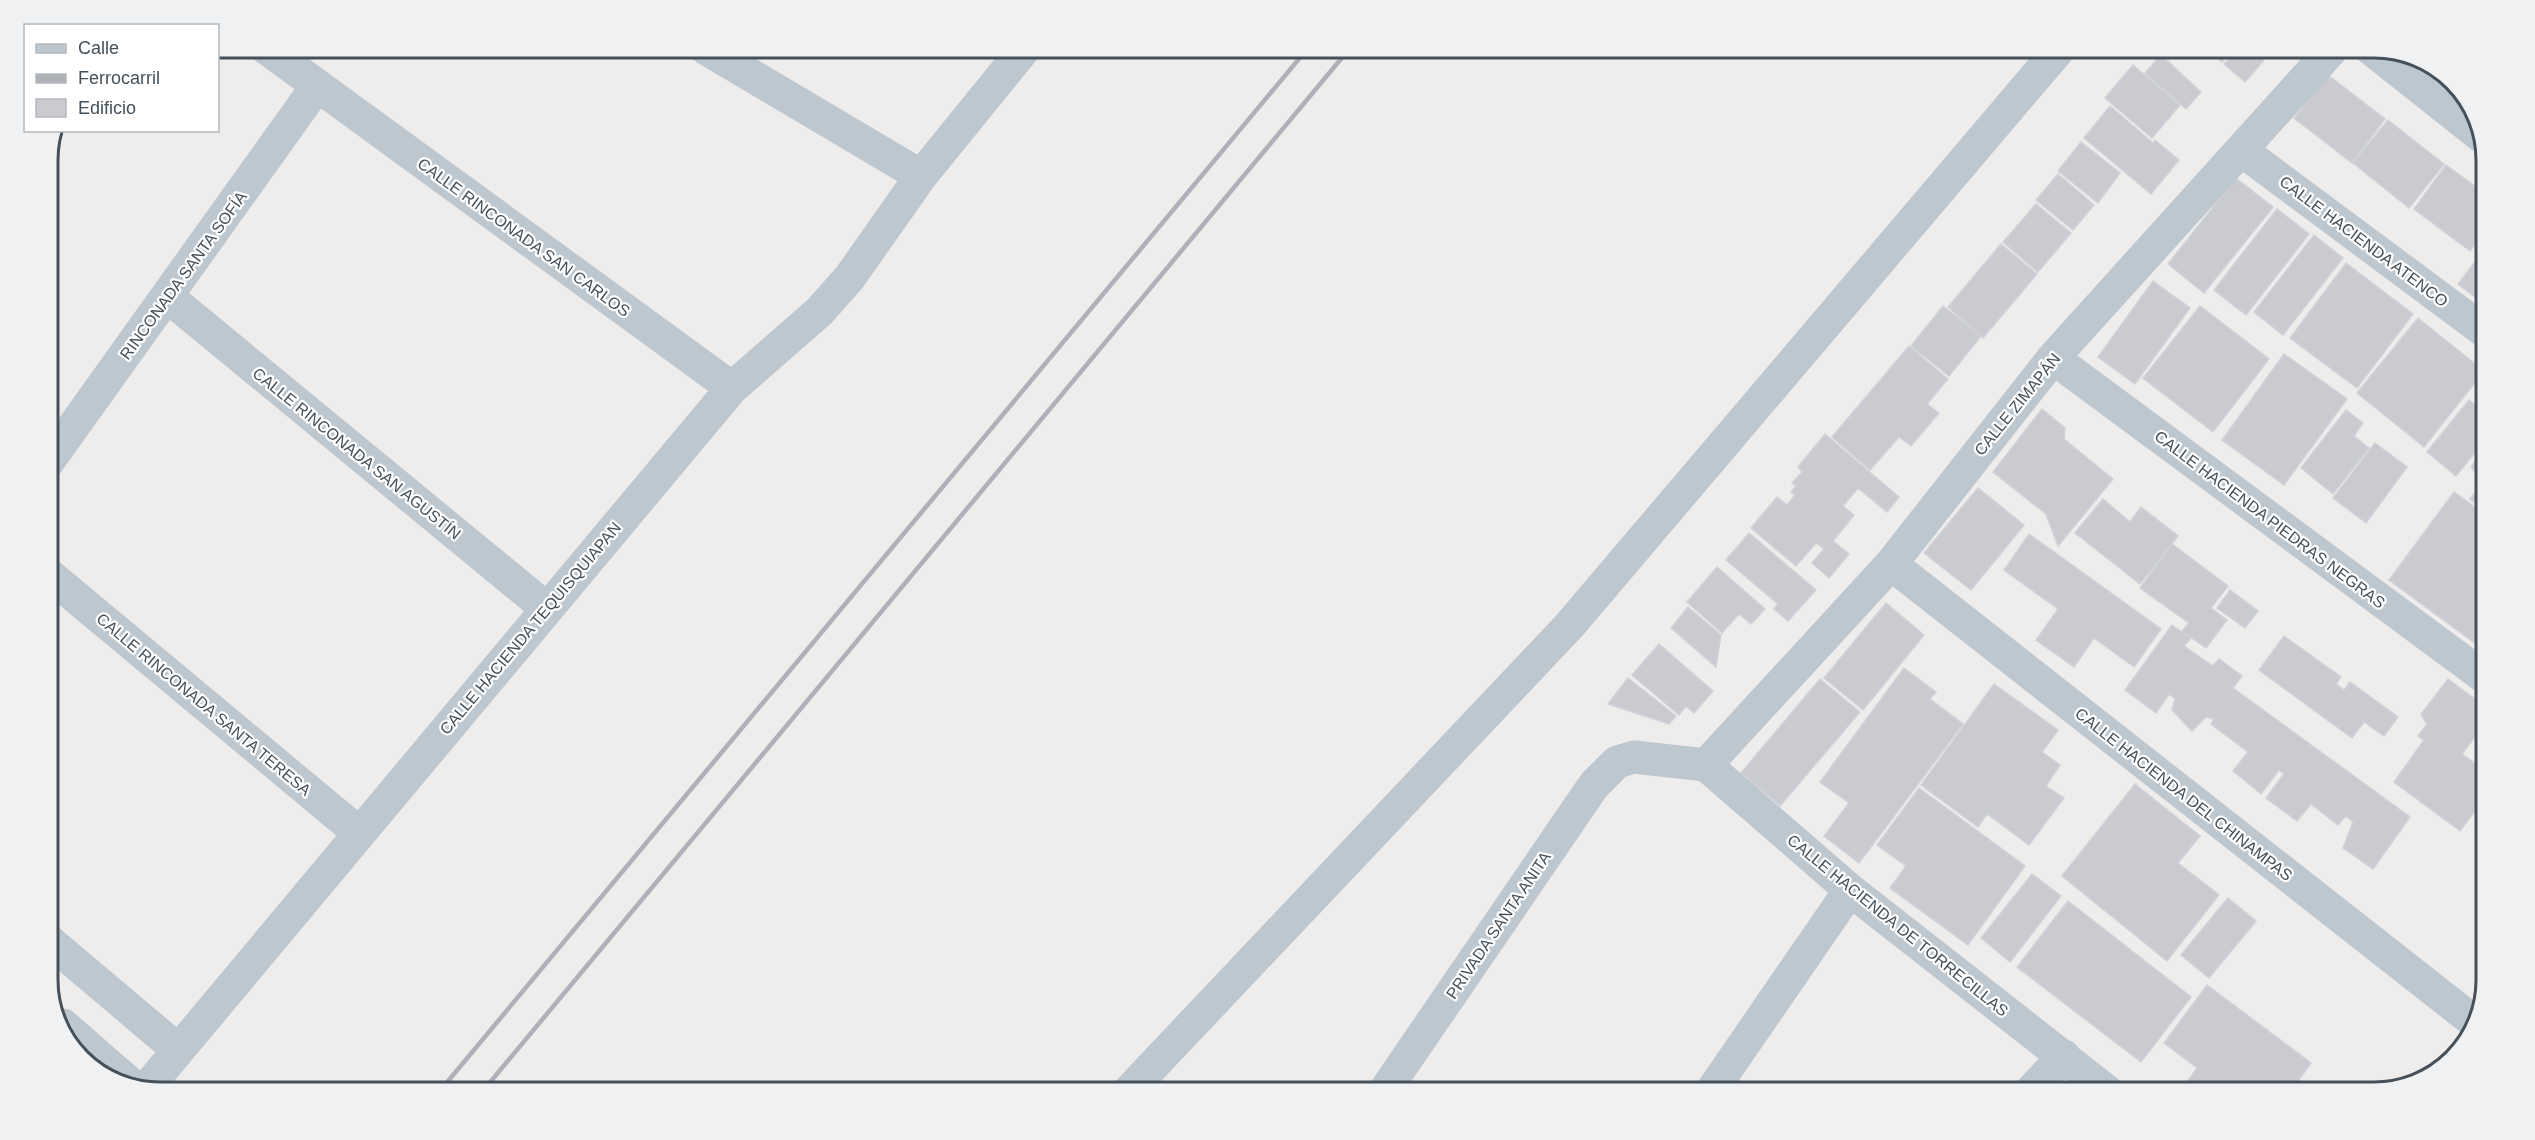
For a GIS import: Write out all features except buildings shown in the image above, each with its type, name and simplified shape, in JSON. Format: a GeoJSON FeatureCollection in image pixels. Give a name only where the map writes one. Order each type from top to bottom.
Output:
{"type":"FeatureCollection","features":[{"type":"Feature","properties":{"kind":"street","name":"CALLE RINCONADA SAN CARLOS"},"geometry":{"type":"LineString","coordinates":[[279,58],[732,388]]}},
{"type":"Feature","properties":{"kind":"street"},"geometry":{"type":"LineString","coordinates":[[722,58],[921,176]]}},
{"type":"Feature","properties":{"kind":"street","name":"CALLE HACIENDA TEQUISQUIAPAN"},"geometry":{"type":"LineString","coordinates":[[152,1081],[732,388],[820,311],[850,277],[921,176],[1017,58]]}},
{"type":"Feature","properties":{"kind":"street"},"geometry":{"type":"LineString","coordinates":[[1137,1082],[1569,626],[2052,58]]}},
{"type":"Feature","properties":{"kind":"street","name":"CALLE ZIMAPÁN"},"geometry":{"type":"LineString","coordinates":[[1706,765],[1891,564],[2053,358],[2324,58]]}},
{"type":"Feature","properties":{"kind":"street"},"geometry":{"type":"LineString","coordinates":[[2384,59],[2471,128]]}},
{"type":"Feature","properties":{"kind":"street","name":"RINCONADA SANTA SOFÍA"},"geometry":{"type":"LineString","coordinates":[[59,447],[317,86]]}},
{"type":"Feature","properties":{"kind":"street","name":"CALLE HACIENDA ATENCO"},"geometry":{"type":"LineString","coordinates":[[2241,150],[2476,325]]}},
{"type":"Feature","properties":{"kind":"street","name":"CALLE RINCONADA SAN AGUSTÍN"},"geometry":{"type":"LineString","coordinates":[[168,297],[546,608]]}},
{"type":"Feature","properties":{"kind":"street","name":"CALLE HACIENDA PIEDRAS NEGRAS"},"geometry":{"type":"LineString","coordinates":[[2053,358],[2476,671]]}},
{"type":"Feature","properties":{"kind":"street","name":"CALLE HACIENDA DEL CHINAMPAS"},"geometry":{"type":"LineString","coordinates":[[1891,564],[2469,1018]]}},
{"type":"Feature","properties":{"kind":"street","name":"CALLE RINCONADA SANTA TERESA"},"geometry":{"type":"LineString","coordinates":[[59,583],[359,833]]}},
{"type":"Feature","properties":{"kind":"street","name":"PRIVADA SANTA ANITA"},"geometry":{"type":"LineString","coordinates":[[1391,1082],[1594,785],[1617,762],[1634,757],[1706,765]]}},
{"type":"Feature","properties":{"kind":"street","name":"CALLE HACIENDA DE TORRECILLAS"},"geometry":{"type":"LineString","coordinates":[[1706,765],[1850,890],[2096,1082]]}},
{"type":"Feature","properties":{"kind":"street"},"geometry":{"type":"LineString","coordinates":[[1718,1082],[1850,890]]}},
{"type":"Feature","properties":{"kind":"street"},"geometry":{"type":"LineString","coordinates":[[59,949],[178,1050]]}},
{"type":"Feature","properties":{"kind":"street"},"geometry":{"type":"LineString","coordinates":[[78,1038],[115,1071]]}},
{"type":"Feature","properties":{"kind":"street"},"geometry":{"type":"LineString","coordinates":[[2039,1082],[2064,1056]]}},
{"type":"Feature","properties":{"kind":"railway"},"geometry":{"type":"LineString","coordinates":[[447,1082],[1300,58]]}},
{"type":"Feature","properties":{"kind":"railway"},"geometry":{"type":"LineString","coordinates":[[490,1082],[1342,58]]}}]}
